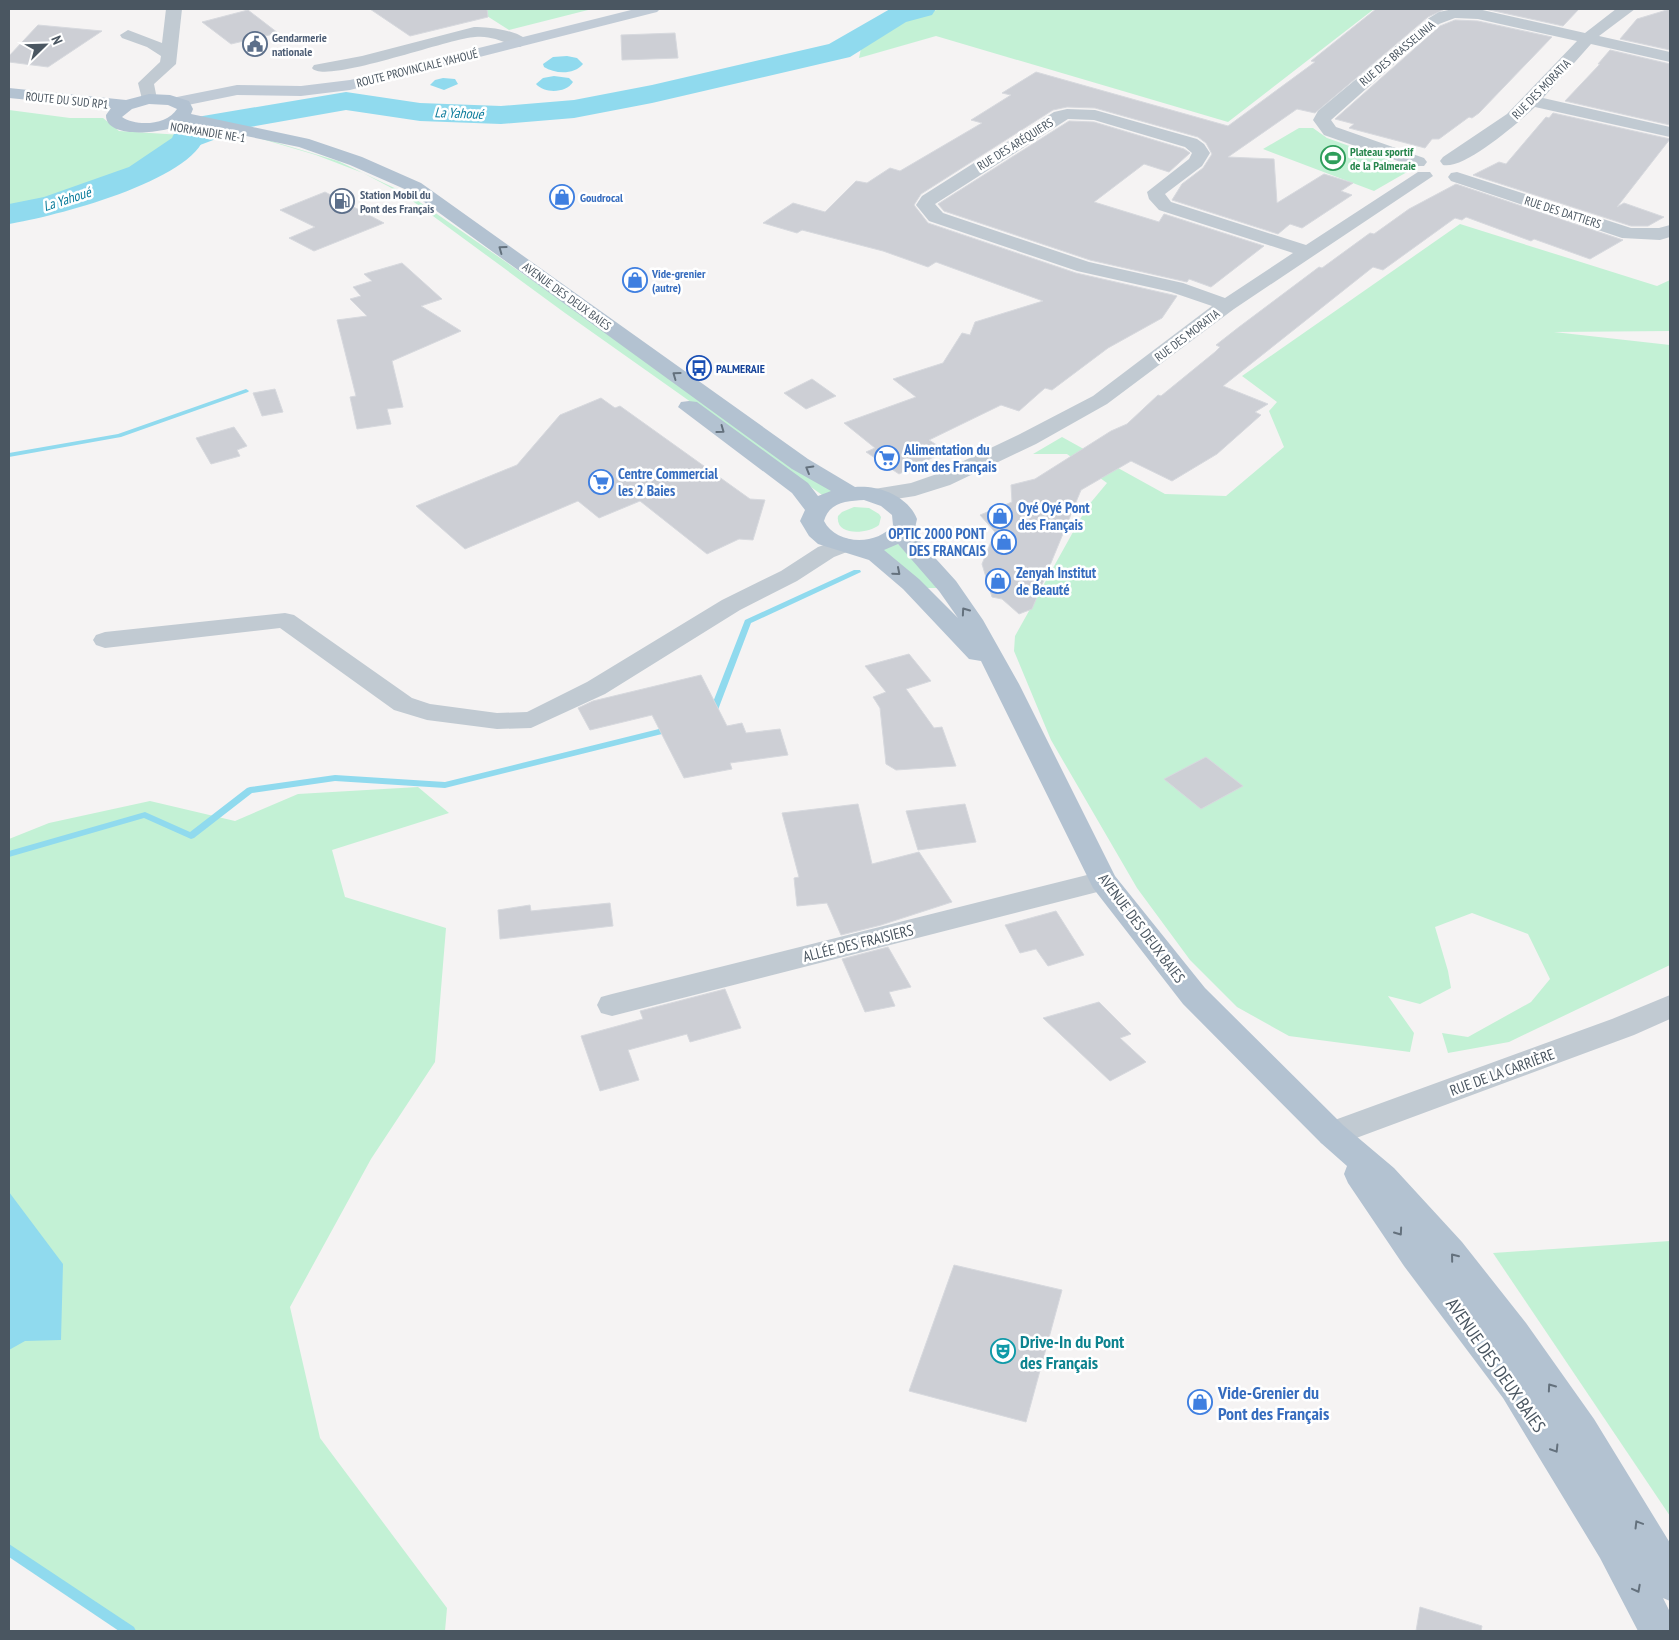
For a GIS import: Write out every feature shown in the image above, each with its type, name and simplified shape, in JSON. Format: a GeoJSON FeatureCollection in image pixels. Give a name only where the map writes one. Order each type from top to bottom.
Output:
{"type":"FeatureCollection","features":[{"type":"Feature","properties":{"kind":"main road","name":"ROUTE PROVINCIALE YAHOUÉ"},"geometry":{"type":"LineString","coordinates":[[183,116],[237,90],[301,91],[350,85],[652,9]]}},
{"type":"Feature","properties":{"kind":"main road","name":"ROUTE DU SUD RP1"},"geometry":{"type":"LineString","coordinates":[[9,93],[120,110]]}},
{"type":"Feature","properties":{"kind":"main road"},"geometry":{"type":"LineString","coordinates":[[120,110],[149,99],[183,116]]}},
{"type":"Feature","properties":{"kind":"main road","name":"ROUTE DU SUD RP1"},"geometry":{"type":"LineString","coordinates":[[9,103],[120,110]]}},
{"type":"Feature","properties":{"kind":"main road","name":"NORMANDIE NE-1"},"geometry":{"type":"LineString","coordinates":[[120,110],[117,123],[132,128],[164,125],[183,116],[259,136]]}},
{"type":"Feature","properties":{"kind":"main road","name":"AVENUE DES DEUX BAIES"},"geometry":{"type":"LineString","coordinates":[[259,136],[303,142],[356,161],[415,187],[800,464],[851,494]]}},
{"type":"Feature","properties":{"kind":"main road","name":"AVENUE DES DEUX BAIES"},"geometry":{"type":"LineString","coordinates":[[259,136],[344,167],[400,194],[800,488],[815,518]]}},
{"type":"Feature","properties":{"kind":"main road"},"geometry":{"type":"LineString","coordinates":[[851,494],[876,495],[889,500],[899,507],[904,522],[889,540],[878,544],[850,546],[828,540],[815,518],[824,501],[851,494]]}},
{"type":"Feature","properties":{"kind":"main road","name":"AVENUE DES DEUX BAIES"},"geometry":{"type":"LineString","coordinates":[[904,522],[907,541],[948,586],[971,620],[1006,684],[1103,881],[1194,996],[1332,1134],[1382,1177],[1450,1252],[1514,1334],[1581,1431],[1648,1540],[1670,1582]]}},
{"type":"Feature","properties":{"kind":"main road","name":"AVENUE DES DEUX BAIES"},"geometry":{"type":"LineString","coordinates":[[850,546],[877,555],[911,584],[1006,684]]}},
{"type":"Feature","properties":{"kind":"main road","name":"AVENUE DES DEUX BAIES"},"geometry":{"type":"LineString","coordinates":[[1332,1134],[1416,1256],[1516,1387],[1614,1546],[1659,1631]]}},
{"type":"Feature","properties":{"kind":"street"},"geometry":{"type":"LineString","coordinates":[[149,99],[146,83],[168,64],[174,9]]}},
{"type":"Feature","properties":{"kind":"street","name":"RUE DES MORATIA"},"geometry":{"type":"LineString","coordinates":[[876,495],[915,489],[942,480],[1100,400],[1227,305],[1308,252],[1421,169],[1445,179],[1453,169],[1496,134],[1532,100],[1589,39],[1617,13],[1627,9]]}},
{"type":"Feature","properties":{"kind":"street","name":"RUE DES BRASSELINIA"},"geometry":{"type":"LineString","coordinates":[[1421,169],[1330,131],[1322,120],[1324,116],[1434,21],[1444,15],[1454,13],[1478,14],[1589,39]]}},
{"type":"Feature","properties":{"kind":"street"},"geometry":{"type":"LineString","coordinates":[[320,68],[336,67],[461,34],[486,32],[506,36],[520,42]]}},
{"type":"Feature","properties":{"kind":"street"},"geometry":{"type":"LineString","coordinates":[[128,35],[153,44],[169,54]]}},
{"type":"Feature","properties":{"kind":"street"},"geometry":{"type":"LineString","coordinates":[[1589,39],[1670,57]]}},
{"type":"Feature","properties":{"kind":"street"},"geometry":{"type":"LineString","coordinates":[[1532,100],[1670,132]]}},
{"type":"Feature","properties":{"kind":"street","name":"RUE DES ARÉQUIERS"},"geometry":{"type":"LineString","coordinates":[[1227,305],[1176,287],[1084,267],[936,217],[928,211],[925,205],[928,200],[1060,116],[1086,113],[1191,143],[1198,148],[1201,153],[1196,162],[1156,192],[1158,199],[1165,206],[1308,252]]}},
{"type":"Feature","properties":{"kind":"street","name":"RUE DES DATTIERS"},"geometry":{"type":"LineString","coordinates":[[1453,169],[1630,234],[1660,234],[1670,231]]}},
{"type":"Feature","properties":{"kind":"street","name":"RUE DES MORATIA"},"geometry":{"type":"LineString","coordinates":[[904,522],[912,502],[942,480]]}},
{"type":"Feature","properties":{"kind":"street"},"geometry":{"type":"LineString","coordinates":[[794,572],[812,545],[815,518]]}},
{"type":"Feature","properties":{"kind":"street"},"geometry":{"type":"LineString","coordinates":[[105,640],[285,620],[403,704],[427,712],[497,721],[531,720],[596,688],[731,605],[794,572],[826,552],[850,546]]}},
{"type":"Feature","properties":{"kind":"street","name":"ALLÉE DES FRAISIERS"},"geometry":{"type":"LineString","coordinates":[[612,1005],[1103,881]]}},
{"type":"Feature","properties":{"kind":"street","name":"RUE DE LA CARRIÈRE"},"geometry":{"type":"LineString","coordinates":[[1332,1134],[1623,1027],[1670,1006]]}},
{"type":"Feature","properties":{"kind":"green space"},"geometry":{"type":"Polygon","coordinates":[[[476,9],[592,9],[509,30],[476,9]]]}},
{"type":"Feature","properties":{"kind":"green space"},"geometry":{"type":"Polygon","coordinates":[[[941,9],[1374,9],[1228,122],[936,36],[859,58],[862,44],[903,18],[941,9]]]}},
{"type":"Feature","properties":{"kind":"green space"},"geometry":{"type":"Polygon","coordinates":[[[9,110],[70,118],[103,118],[119,131],[182,135],[148,163],[65,197],[9,209],[9,110]]]}},
{"type":"Feature","properties":{"kind":"green space"},"geometry":{"type":"Polygon","coordinates":[[[180,120],[258,137],[338,161],[411,196],[837,492],[825,497],[565,313],[403,194],[363,173],[316,155],[255,137],[174,124],[180,120]]]}},
{"type":"Feature","properties":{"kind":"green space","name":"Plateau sportif de la Palmeraie"},"geometry":{"type":"Polygon","coordinates":[[[1299,128],[1313,128],[1327,138],[1405,166],[1407,172],[1374,191],[1263,149],[1299,128]]]}},
{"type":"Feature","properties":{"kind":"green space"},"geometry":{"type":"Polygon","coordinates":[[[1460,224],[1657,286],[1670,280],[1670,331],[1554,332],[1670,345],[1670,965],[1509,1042],[1448,1053],[1442,1033],[1468,1037],[1531,1002],[1550,979],[1528,934],[1472,913],[1435,927],[1451,988],[1420,1004],[1388,996],[1414,1033],[1410,1052],[1289,1036],[1237,1007],[1190,960],[1137,888],[1051,740],[1014,651],[1015,636],[1087,507],[1107,483],[1067,454],[1033,454],[1062,437],[1165,494],[1226,496],[1284,447],[1269,411],[1277,402],[1242,376],[1460,224]]]}},
{"type":"Feature","properties":{"kind":"green space"},"geometry":{"type":"Polygon","coordinates":[[[854,507],[869,508],[879,514],[881,517],[879,525],[860,532],[853,532],[842,528],[838,523],[838,516],[842,512],[854,507]]]}},
{"type":"Feature","properties":{"kind":"green space"},"geometry":{"type":"Polygon","coordinates":[[[897,543],[942,588],[926,588],[881,548],[897,543]]]}},
{"type":"Feature","properties":{"kind":"green space"},"geometry":{"type":"Polygon","coordinates":[[[418,787],[449,813],[332,850],[345,897],[446,928],[435,1062],[371,1159],[290,1307],[320,1438],[447,1608],[445,1631],[130,1631],[9,1550],[9,839],[49,823],[150,801],[235,821],[298,794],[418,787]]]}},
{"type":"Feature","properties":{"kind":"green space"},"geometry":{"type":"Polygon","coordinates":[[[1670,1241],[1670,1516],[1493,1253],[1670,1241]]]}},
{"type":"Feature","properties":{"kind":"water"},"geometry":{"type":"Polygon","coordinates":[[[567,56],[577,58],[583,64],[570,72],[553,71],[544,67],[543,64],[553,57],[567,56]]]}},
{"type":"Feature","properties":{"kind":"water"},"geometry":{"type":"Polygon","coordinates":[[[554,76],[569,78],[573,82],[566,88],[555,91],[550,91],[536,84],[543,78],[554,76]]]}},
{"type":"Feature","properties":{"kind":"water"},"geometry":{"type":"Polygon","coordinates":[[[443,78],[455,79],[458,84],[444,90],[430,85],[435,80],[443,78]]]}},
{"type":"Feature","properties":{"kind":"water"},"geometry":{"type":"Polygon","coordinates":[[[182,135],[216,139],[192,148],[153,172],[60,207],[9,216],[9,209],[65,197],[148,163],[182,135]]]}},
{"type":"Feature","properties":{"kind":"water"},"geometry":{"type":"Polygon","coordinates":[[[9,1192],[63,1264],[61,1340],[25,1341],[9,1350],[9,1192]]]}},
{"type":"Feature","properties":{"kind":"building"},"geometry":{"type":"Polygon","coordinates":[[[370,9],[487,9],[488,17],[410,36],[370,9]]]}},
{"type":"Feature","properties":{"kind":"building"},"geometry":{"type":"Polygon","coordinates":[[[1376,9],[1445,9],[1428,17],[1315,113],[1297,109],[1228,157],[1274,159],[1277,203],[1324,174],[1353,183],[1341,191],[1352,195],[1302,228],[1290,224],[1278,234],[1172,200],[1182,184],[1203,168],[1212,154],[1206,143],[1198,137],[1095,108],[1067,107],[1053,110],[921,194],[914,205],[928,223],[1076,273],[1177,296],[1162,318],[1108,348],[1052,390],[1045,388],[1019,411],[1001,405],[929,440],[946,451],[899,474],[866,452],[875,448],[844,423],[916,397],[893,379],[943,363],[962,333],[970,335],[975,322],[1043,301],[936,262],[928,267],[883,251],[802,230],[797,233],[763,223],[793,203],[825,212],[856,181],[867,183],[890,168],[900,171],[982,123],[971,120],[1011,95],[1002,93],[1036,72],[1228,126],[1315,62],[1311,61],[1376,9]]]}},
{"type":"Feature","properties":{"kind":"building"},"geometry":{"type":"Polygon","coordinates":[[[1485,9],[1579,9],[1563,26],[1485,9]]]}},
{"type":"Feature","properties":{"kind":"building"},"geometry":{"type":"Polygon","coordinates":[[[1670,9],[1670,50],[1620,39],[1637,19],[1670,9]]]}},
{"type":"Feature","properties":{"kind":"building"},"geometry":{"type":"Polygon","coordinates":[[[248,10],[278,33],[231,44],[202,22],[248,10]]]}},
{"type":"Feature","properties":{"kind":"building"},"geometry":{"type":"Polygon","coordinates":[[[1455,20],[1478,21],[1552,37],[1479,113],[1472,118],[1469,117],[1439,139],[1432,139],[1425,148],[1349,128],[1354,124],[1335,119],[1440,26],[1455,20]]]}},
{"type":"Feature","properties":{"kind":"building"},"geometry":{"type":"Polygon","coordinates":[[[38,25],[102,31],[48,67],[9,62],[9,56],[38,25]]]}},
{"type":"Feature","properties":{"kind":"building"},"geometry":{"type":"Polygon","coordinates":[[[675,33],[678,58],[622,60],[621,35],[675,33]]]}},
{"type":"Feature","properties":{"kind":"building"},"geometry":{"type":"Polygon","coordinates":[[[1610,50],[1670,64],[1670,125],[1565,101],[1600,64],[1598,64],[1610,50]]]}},
{"type":"Feature","properties":{"kind":"building"},"geometry":{"type":"Polygon","coordinates":[[[1553,113],[1670,139],[1617,207],[1624,203],[1664,217],[1648,226],[1631,226],[1473,175],[1499,162],[1506,164],[1546,117],[1549,118],[1553,113]]]}},
{"type":"Feature","properties":{"kind":"building"},"geometry":{"type":"Polygon","coordinates":[[[1069,121],[1094,122],[1184,149],[1190,153],[1169,172],[1144,164],[1094,202],[1159,222],[1164,214],[1264,246],[1211,287],[1189,279],[1187,282],[1090,260],[944,211],[938,204],[1069,121]]]}},
{"type":"Feature","properties":{"kind":"building"},"geometry":{"type":"Polygon","coordinates":[[[1456,184],[1623,240],[1590,259],[1534,239],[1531,241],[1466,217],[1462,220],[1455,218],[1383,270],[1373,267],[1223,386],[1268,404],[1255,412],[1261,415],[1217,454],[1172,481],[1131,461],[1081,490],[1032,609],[1019,614],[1002,599],[992,597],[982,564],[995,532],[980,515],[1012,502],[1011,485],[1035,479],[1111,431],[1127,424],[1158,395],[1161,396],[1215,352],[1220,347],[1216,345],[1319,267],[1322,268],[1370,233],[1374,234],[1409,209],[1456,184]]]}},
{"type":"Feature","properties":{"kind":"building"},"geometry":{"type":"Polygon","coordinates":[[[325,192],[384,223],[314,251],[289,238],[315,227],[280,210],[325,192]]]}},
{"type":"Feature","properties":{"kind":"building"},"geometry":{"type":"Polygon","coordinates":[[[402,263],[442,299],[421,306],[461,331],[392,361],[403,407],[387,409],[391,424],[357,429],[350,397],[356,396],[337,320],[367,316],[350,299],[361,296],[353,287],[372,281],[364,274],[402,263]]]}},
{"type":"Feature","properties":{"kind":"building"},"geometry":{"type":"Polygon","coordinates":[[[812,379],[836,396],[806,409],[784,393],[812,379]]]}},
{"type":"Feature","properties":{"kind":"building"},"geometry":{"type":"Polygon","coordinates":[[[275,389],[283,412],[262,416],[253,393],[275,389]]]}},
{"type":"Feature","properties":{"kind":"building","name":"Centre Commercial les 2 Baies"},"geometry":{"type":"Polygon","coordinates":[[[601,398],[615,408],[620,406],[750,499],[765,500],[753,540],[739,539],[707,554],[640,501],[599,518],[578,501],[465,549],[416,506],[517,465],[560,415],[601,398]]]}},
{"type":"Feature","properties":{"kind":"building"},"geometry":{"type":"Polygon","coordinates":[[[234,427],[247,446],[237,450],[240,456],[211,464],[196,438],[234,427]]]}},
{"type":"Feature","properties":{"kind":"building"},"geometry":{"type":"Polygon","coordinates":[[[909,654],[931,681],[906,689],[934,728],[942,727],[956,766],[896,770],[886,764],[880,708],[873,697],[886,692],[865,666],[909,654]]]}},
{"type":"Feature","properties":{"kind":"building"},"geometry":{"type":"Polygon","coordinates":[[[701,675],[727,726],[742,723],[746,733],[780,729],[788,755],[730,763],[732,769],[684,778],[652,715],[590,730],[578,708],[593,701],[701,675]]]}},
{"type":"Feature","properties":{"kind":"building"},"geometry":{"type":"Polygon","coordinates":[[[1206,757],[1243,786],[1201,809],[1164,779],[1206,757]]]}},
{"type":"Feature","properties":{"kind":"building"},"geometry":{"type":"Polygon","coordinates":[[[858,804],[872,864],[919,852],[952,902],[881,925],[841,935],[827,903],[797,906],[794,878],[799,877],[782,813],[858,804]]]}},
{"type":"Feature","properties":{"kind":"building"},"geometry":{"type":"Polygon","coordinates":[[[965,804],[976,842],[918,850],[906,811],[965,804]]]}},
{"type":"Feature","properties":{"kind":"building"},"geometry":{"type":"Polygon","coordinates":[[[610,903],[613,926],[500,939],[498,910],[530,905],[531,911],[610,903]]]}},
{"type":"Feature","properties":{"kind":"building"},"geometry":{"type":"Polygon","coordinates":[[[1056,911],[1084,955],[1048,966],[1036,949],[1020,953],[1005,925],[1056,911]]]}},
{"type":"Feature","properties":{"kind":"building"},"geometry":{"type":"Polygon","coordinates":[[[888,947],[911,987],[889,992],[895,1006],[865,1012],[842,959],[888,947]]]}},
{"type":"Feature","properties":{"kind":"building"},"geometry":{"type":"Polygon","coordinates":[[[725,989],[741,1028],[690,1042],[687,1034],[628,1050],[639,1080],[600,1091],[581,1036],[643,1019],[640,1011],[725,989]]]}},
{"type":"Feature","properties":{"kind":"building"},"geometry":{"type":"Polygon","coordinates":[[[1099,1002],[1131,1034],[1120,1038],[1146,1062],[1110,1081],[1043,1018],[1099,1002]]]}},
{"type":"Feature","properties":{"kind":"building"},"geometry":{"type":"Polygon","coordinates":[[[954,1265],[1062,1290],[1026,1422],[909,1391],[954,1265]]]}},
{"type":"Feature","properties":{"kind":"building"},"geometry":{"type":"Polygon","coordinates":[[[1420,1607],[1482,1626],[1481,1631],[1416,1631],[1420,1607]]]}},
{"type":"Feature","properties":{"kind":"waterway","name":"La Yahoué"},"geometry":{"type":"LineString","coordinates":[[9,214],[52,206],[141,174],[187,143],[191,128],[346,101],[420,112],[501,115],[574,109],[652,94],[839,51],[896,16],[922,9]]}},
{"type":"Feature","properties":{"kind":"waterway"},"geometry":{"type":"LineString","coordinates":[[9,455],[119,436],[246,391]]}},
{"type":"Feature","properties":{"kind":"waterway"},"geometry":{"type":"LineString","coordinates":[[712,715],[748,622],[857,572]]}},
{"type":"Feature","properties":{"kind":"waterway"},"geometry":{"type":"LineString","coordinates":[[9,854],[145,815],[191,836],[250,790],[335,778],[445,785],[671,729]]}},
{"type":"Feature","properties":{"kind":"waterway"},"geometry":{"type":"LineString","coordinates":[[9,1550],[130,1631]]}},
{"type":"Feature","properties":{"kind":"place","name":"Gendarmerie nationale"},"geometry":{"type":"Point","coordinates":[255,44]}},
{"type":"Feature","properties":{"kind":"place","name":"Plateau sportif de la Palmeraie"},"geometry":{"type":"Point","coordinates":[1333,158]}},
{"type":"Feature","properties":{"kind":"place","name":"Goudrocal"},"geometry":{"type":"Point","coordinates":[562,197]}},
{"type":"Feature","properties":{"kind":"place","name":"Station Mobil du Pont des Français"},"geometry":{"type":"Point","coordinates":[342,201]}},
{"type":"Feature","properties":{"kind":"place","name":"Vide-grenier (autre)"},"geometry":{"type":"Point","coordinates":[635,280]}},
{"type":"Feature","properties":{"kind":"place","name":"PALMERAIE"},"geometry":{"type":"Point","coordinates":[699,368]}},
{"type":"Feature","properties":{"kind":"place","name":"Alimentation du Pont des Français"},"geometry":{"type":"Point","coordinates":[887,458]}},
{"type":"Feature","properties":{"kind":"place","name":"Centre Commercial les 2 Baies"},"geometry":{"type":"Point","coordinates":[601,482]}},
{"type":"Feature","properties":{"kind":"place","name":"Oyé Oyé Pont des Français"},"geometry":{"type":"Point","coordinates":[1000,516]}},
{"type":"Feature","properties":{"kind":"place","name":"OPTIC 2000 PONT DES FRANCAIS"},"geometry":{"type":"Point","coordinates":[1004,542]}},
{"type":"Feature","properties":{"kind":"place","name":"Zenyah Institut de Beauté"},"geometry":{"type":"Point","coordinates":[998,581]}},
{"type":"Feature","properties":{"kind":"place","name":"Drive-In du Pont des Français"},"geometry":{"type":"Point","coordinates":[1003,1351]}},
{"type":"Feature","properties":{"kind":"place","name":"Vide-Grenier du Pont des Français"},"geometry":{"type":"Point","coordinates":[1200,1402]}}]}
